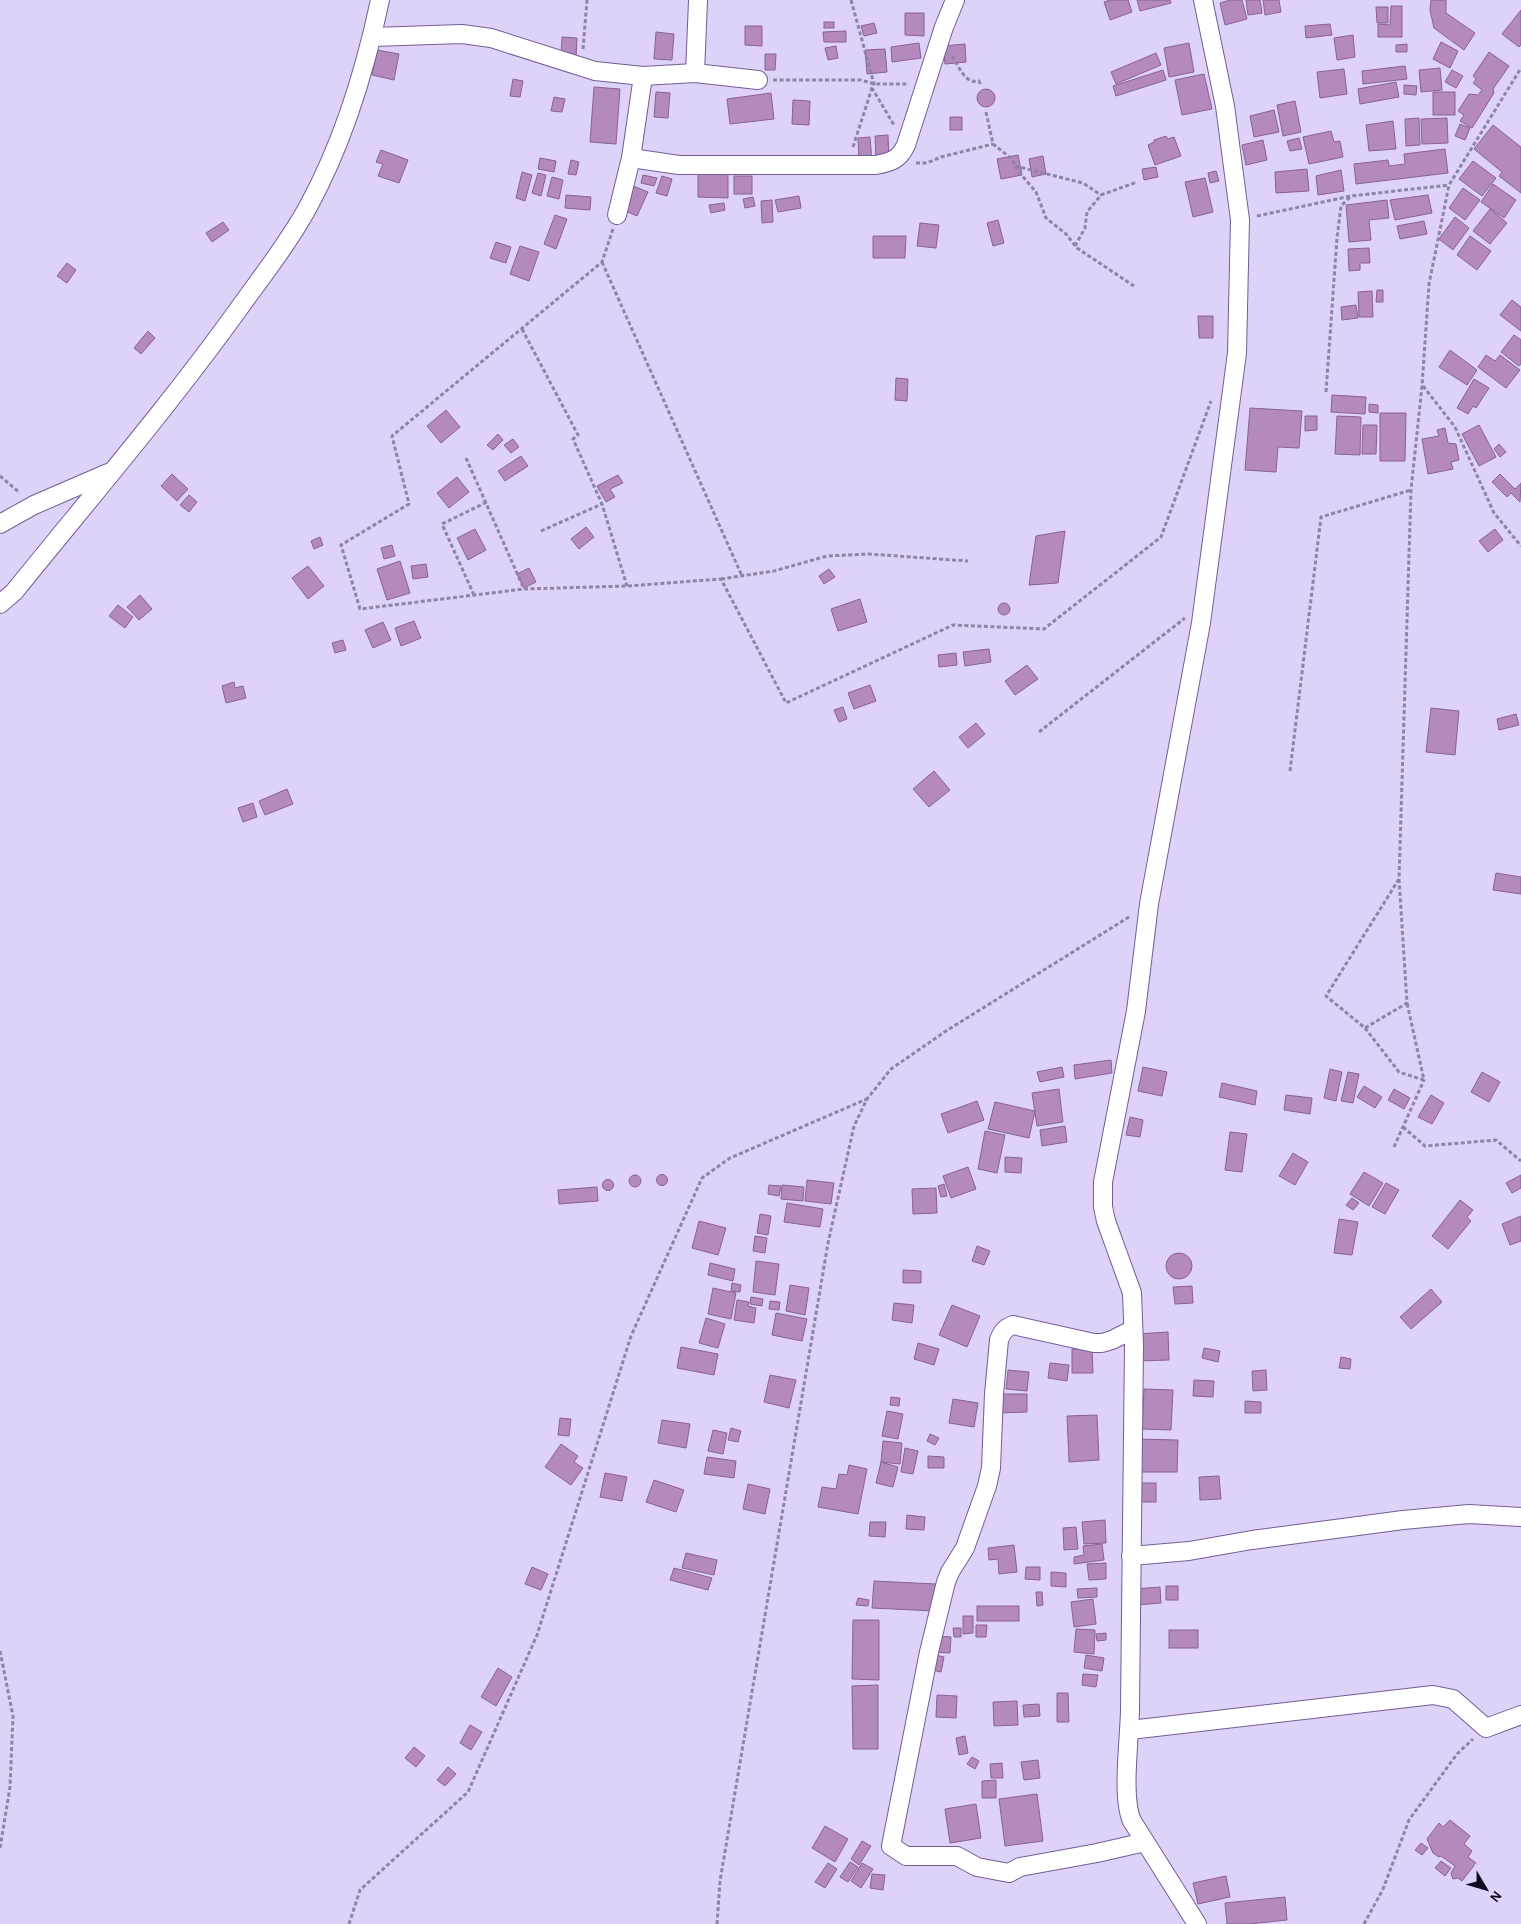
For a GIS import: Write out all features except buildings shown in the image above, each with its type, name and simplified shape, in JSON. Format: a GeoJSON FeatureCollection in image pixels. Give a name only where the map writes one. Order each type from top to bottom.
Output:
{"type":"FeatureCollection","features":[{"type":"Feature","properties":{"kind":"street"},"geometry":{"type":"LineString","coordinates":[[0,604],[14,592],[202,360],[308,208],[325,173],[347,119],[372,38],[380,0]]}},
{"type":"Feature","properties":{"kind":"street"},"geometry":{"type":"LineString","coordinates":[[631,158],[679,165],[876,165],[892,162],[902,154],[906,145],[924,84],[955,0]]}},
{"type":"Feature","properties":{"kind":"street"},"geometry":{"type":"LineString","coordinates":[[1197,1924],[1128,1813],[1126,1798],[1130,1730],[1132,1293],[1106,1221],[1103,1207],[1103,1182],[1136,1011],[1149,904],[1201,624],[1237,353],[1240,220],[1225,106],[1203,0]]}},
{"type":"Feature","properties":{"kind":"street"},"geometry":{"type":"LineString","coordinates":[[695,73],[698,1]]}},
{"type":"Feature","properties":{"kind":"street"},"geometry":{"type":"LineString","coordinates":[[372,38],[462,34],[491,38],[595,71],[643,76],[695,73],[758,80]]}},
{"type":"Feature","properties":{"kind":"street"},"geometry":{"type":"LineString","coordinates":[[617,215],[631,158],[643,76]]}},
{"type":"Feature","properties":{"kind":"street"},"geometry":{"type":"LineString","coordinates":[[0,524],[34,505],[111,472]]}},
{"type":"Feature","properties":{"kind":"street"},"geometry":{"type":"LineString","coordinates":[[1132,1330],[1102,1343],[1094,1343],[1013,1325],[1006,1328],[1002,1333],[998,1349],[994,1394],[991,1468],[987,1486],[965,1548],[946,1582],[929,1652],[891,1846],[906,1856],[957,1856],[977,1867],[1009,1873],[1020,1867],[1145,1842]]}},
{"type":"Feature","properties":{"kind":"street"},"geometry":{"type":"LineString","coordinates":[[1132,1556],[1189,1551],[1252,1540],[1403,1520],[1469,1514],[1521,1517]]}},
{"type":"Feature","properties":{"kind":"street"},"geometry":{"type":"LineString","coordinates":[[1130,1730],[1433,1695],[1453,1699],[1486,1728],[1521,1715]]}},
{"type":"Feature","properties":{"kind":"path"},"geometry":{"type":"LineString","coordinates":[[582,67],[587,0]]}},
{"type":"Feature","properties":{"kind":"path"},"geometry":{"type":"LineString","coordinates":[[851,0],[873,86],[906,145]]}},
{"type":"Feature","properties":{"kind":"path"},"geometry":{"type":"LineString","coordinates":[[950,54],[967,80],[979,81],[981,86]]}},
{"type":"Feature","properties":{"kind":"path"},"geometry":{"type":"LineString","coordinates":[[1394,1147],[1424,1080],[1407,1003],[1399,879],[1411,490],[1422,386],[1429,284],[1449,185],[1521,68]]}},
{"type":"Feature","properties":{"kind":"path"},"geometry":{"type":"LineString","coordinates":[[758,80],[861,80],[873,86],[924,84]]}},
{"type":"Feature","properties":{"kind":"path"},"geometry":{"type":"LineString","coordinates":[[847,165],[873,86]]}},
{"type":"Feature","properties":{"kind":"path"},"geometry":{"type":"LineString","coordinates":[[986,112],[993,144],[1012,159],[1014,166],[1036,192],[1046,218],[1066,234],[1075,246],[1134,286]]}},
{"type":"Feature","properties":{"kind":"path"},"geometry":{"type":"LineString","coordinates":[[892,162],[927,163],[941,157],[993,144]]}},
{"type":"Feature","properties":{"kind":"path"},"geometry":{"type":"LineString","coordinates":[[1014,166],[1083,183],[1101,195]]}},
{"type":"Feature","properties":{"kind":"path"},"geometry":{"type":"LineString","coordinates":[[1075,246],[1085,228],[1087,212],[1101,195],[1137,182]]}},
{"type":"Feature","properties":{"kind":"path"},"geometry":{"type":"LineString","coordinates":[[1240,220],[1351,196],[1449,185]]}},
{"type":"Feature","properties":{"kind":"path"},"geometry":{"type":"LineString","coordinates":[[1326,392],[1341,206],[1351,196]]}},
{"type":"Feature","properties":{"kind":"path"},"geometry":{"type":"LineString","coordinates":[[617,215],[602,262],[392,436],[409,504],[341,544],[360,609],[524,589],[627,586],[721,579],[774,571],[828,556],[869,554],[968,561]]}},
{"type":"Feature","properties":{"kind":"path"},"geometry":{"type":"LineString","coordinates":[[602,262],[742,576]]}},
{"type":"Feature","properties":{"kind":"path"},"geometry":{"type":"LineString","coordinates":[[522,328],[578,435],[572,438],[602,504],[627,586]]}},
{"type":"Feature","properties":{"kind":"path"},"geometry":{"type":"LineString","coordinates":[[1422,386],[1455,427],[1494,512],[1521,546]]}},
{"type":"Feature","properties":{"kind":"path"},"geometry":{"type":"LineString","coordinates":[[721,579],[786,703],[953,625],[1044,629],[1161,537],[1214,396]]}},
{"type":"Feature","properties":{"kind":"path"},"geometry":{"type":"LineString","coordinates":[[466,458],[524,589]]}},
{"type":"Feature","properties":{"kind":"path"},"geometry":{"type":"LineString","coordinates":[[0,476],[34,505]]}},
{"type":"Feature","properties":{"kind":"path"},"geometry":{"type":"LineString","coordinates":[[1290,771],[1321,517],[1411,490]]}},
{"type":"Feature","properties":{"kind":"path"},"geometry":{"type":"LineString","coordinates":[[474,595],[442,524],[487,502]]}},
{"type":"Feature","properties":{"kind":"path"},"geometry":{"type":"LineString","coordinates":[[541,531],[602,504]]}},
{"type":"Feature","properties":{"kind":"path"},"geometry":{"type":"LineString","coordinates":[[1039,732],[1186,617],[1201,624]]}},
{"type":"Feature","properties":{"kind":"path"},"geometry":{"type":"LineString","coordinates":[[1399,879],[1326,996],[1365,1028],[1399,1072],[1424,1080]]}},
{"type":"Feature","properties":{"kind":"path"},"geometry":{"type":"LineString","coordinates":[[717,1924],[720,1882],[828,1244],[854,1126],[867,1099],[891,1069],[938,1036],[1149,904]]}},
{"type":"Feature","properties":{"kind":"path"},"geometry":{"type":"LineString","coordinates":[[1365,1028],[1407,1003]]}},
{"type":"Feature","properties":{"kind":"path"},"geometry":{"type":"LineString","coordinates":[[349,1924],[360,1890],[468,1792],[537,1634],[631,1336],[702,1178],[730,1158],[867,1099]]}},
{"type":"Feature","properties":{"kind":"path"},"geometry":{"type":"LineString","coordinates":[[1402,1128],[1425,1146],[1496,1140],[1521,1161]]}},
{"type":"Feature","properties":{"kind":"path"},"geometry":{"type":"LineString","coordinates":[[0,1651],[13,1716],[10,1787],[0,1848]]}},
{"type":"Feature","properties":{"kind":"path"},"geometry":{"type":"LineString","coordinates":[[1364,1924],[1383,1889],[1409,1820],[1457,1754],[1486,1728]]}}]}
